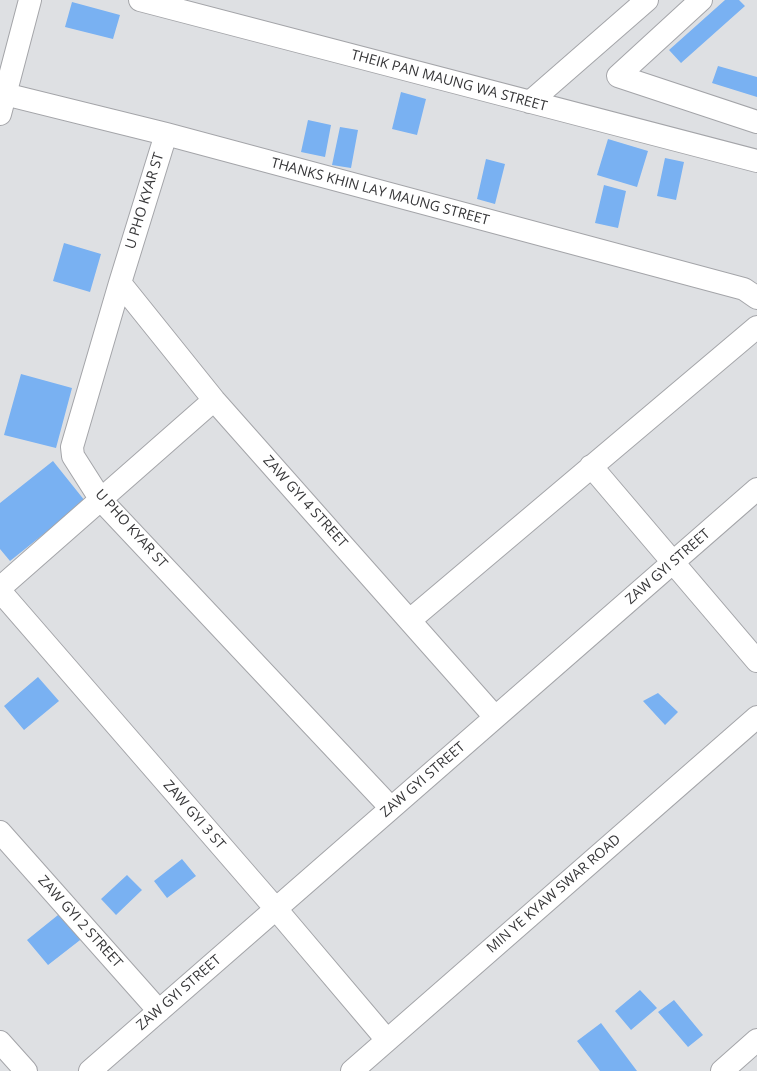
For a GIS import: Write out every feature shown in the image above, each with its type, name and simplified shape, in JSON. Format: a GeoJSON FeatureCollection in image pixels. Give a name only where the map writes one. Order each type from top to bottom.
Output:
{"type":"FeatureCollection","features":[{"type":"Feature","properties":{"kind":"street"},"geometry":{"type":"LineString","coordinates":[[2,101],[30,0]]}},
{"type":"Feature","properties":{"kind":"street","name":"THEIK PAN MAUNG WA STREET"},"geometry":{"type":"LineString","coordinates":[[140,0],[757,161]]}},
{"type":"Feature","properties":{"kind":"street"},"geometry":{"type":"LineString","coordinates":[[530,102],[647,0]]}},
{"type":"Feature","properties":{"kind":"street"},"geometry":{"type":"LineString","coordinates":[[701,0],[618,76],[757,122]]}},
{"type":"Feature","properties":{"kind":"street","name":"THANKS KHIN LAY MAUNG STREET"},"geometry":{"type":"LineString","coordinates":[[2,101],[166,134],[744,289],[757,298]]}},
{"type":"Feature","properties":{"kind":"street","name":"U PHO KYAR ST"},"geometry":{"type":"LineString","coordinates":[[166,134],[72,447],[73,456],[101,500],[391,808]]}},
{"type":"Feature","properties":{"kind":"street","name":"ZAW GYI 4 STREET"},"geometry":{"type":"LineString","coordinates":[[120,283],[214,400],[495,717]]}},
{"type":"Feature","properties":{"kind":"street"},"geometry":{"type":"LineString","coordinates":[[410,620],[757,327]]}},
{"type":"Feature","properties":{"kind":"street"},"geometry":{"type":"LineString","coordinates":[[0,590],[214,400]]}},
{"type":"Feature","properties":{"kind":"street"},"geometry":{"type":"LineString","coordinates":[[591,466],[757,660]]}},
{"type":"Feature","properties":{"kind":"street","name":"ZAW GYI STREET"},"geometry":{"type":"LineString","coordinates":[[90,1071],[757,489]]}},
{"type":"Feature","properties":{"kind":"street","name":"ZAW GYI 3 ST"},"geometry":{"type":"LineString","coordinates":[[0,590],[276,909],[387,1040]]}},
{"type":"Feature","properties":{"kind":"street","name":"MIN YE KYAW SWAR ROAD"},"geometry":{"type":"LineString","coordinates":[[352,1071],[757,716]]}},
{"type":"Feature","properties":{"kind":"street","name":"ZAW GYI 2 STREET"},"geometry":{"type":"LineString","coordinates":[[0,832],[159,1011]]}},
{"type":"Feature","properties":{"kind":"street"},"geometry":{"type":"LineString","coordinates":[[722,1071],[757,1040]]}},
{"type":"Feature","properties":{"kind":"street"},"geometry":{"type":"LineString","coordinates":[[0,1042],[26,1071]]}},
{"type":"Feature","properties":{"kind":"building"},"geometry":{"type":"Polygon","coordinates":[[[725,0],[739,0],[745,6],[681,63],[669,50],[725,0]]]}},
{"type":"Feature","properties":{"kind":"building"},"geometry":{"type":"Polygon","coordinates":[[[72,2],[120,15],[113,39],[65,27],[72,2]]]}},
{"type":"Feature","properties":{"kind":"building"},"geometry":{"type":"Polygon","coordinates":[[[718,66],[757,77],[757,97],[712,83],[718,66]]]}},
{"type":"Feature","properties":{"kind":"building"},"geometry":{"type":"Polygon","coordinates":[[[401,92],[426,99],[417,135],[392,129],[401,92]]]}},
{"type":"Feature","properties":{"kind":"building"},"geometry":{"type":"Polygon","coordinates":[[[308,120],[331,125],[325,157],[301,152],[308,120]]]}},
{"type":"Feature","properties":{"kind":"building"},"geometry":{"type":"Polygon","coordinates":[[[340,127],[358,130],[351,168],[332,165],[340,127]]]}},
{"type":"Feature","properties":{"kind":"building"},"geometry":{"type":"Polygon","coordinates":[[[608,139],[648,151],[637,187],[597,175],[608,139]]]}},
{"type":"Feature","properties":{"kind":"building"},"geometry":{"type":"Polygon","coordinates":[[[665,158],[684,162],[676,200],[657,196],[665,158]]]}},
{"type":"Feature","properties":{"kind":"building"},"geometry":{"type":"Polygon","coordinates":[[[486,159],[505,164],[495,204],[477,199],[486,159]]]}},
{"type":"Feature","properties":{"kind":"building"},"geometry":{"type":"Polygon","coordinates":[[[604,185],[626,191],[618,228],[595,223],[604,185]]]}},
{"type":"Feature","properties":{"kind":"building"},"geometry":{"type":"Polygon","coordinates":[[[64,243],[101,254],[90,292],[53,281],[64,243]]]}},
{"type":"Feature","properties":{"kind":"building"},"geometry":{"type":"Polygon","coordinates":[[[21,374],[72,388],[56,448],[4,435],[21,374]]]}},
{"type":"Feature","properties":{"kind":"building"},"geometry":{"type":"Polygon","coordinates":[[[53,461],[85,501],[10,561],[0,549],[0,503],[53,461]]]}},
{"type":"Feature","properties":{"kind":"building"},"geometry":{"type":"Polygon","coordinates":[[[38,677],[59,701],[24,730],[4,706],[38,677]]]}},
{"type":"Feature","properties":{"kind":"building"},"geometry":{"type":"Polygon","coordinates":[[[658,693],[678,712],[665,725],[643,701],[658,693]]]}},
{"type":"Feature","properties":{"kind":"building"},"geometry":{"type":"Polygon","coordinates":[[[182,859],[196,876],[167,898],[154,881],[182,859]]]}},
{"type":"Feature","properties":{"kind":"building"},"geometry":{"type":"Polygon","coordinates":[[[127,875],[142,890],[116,915],[101,899],[127,875]]]}},
{"type":"Feature","properties":{"kind":"building"},"geometry":{"type":"Polygon","coordinates":[[[63,911],[84,937],[48,965],[27,940],[63,911]]]}},
{"type":"Feature","properties":{"kind":"building"},"geometry":{"type":"Polygon","coordinates":[[[640,990],[657,1008],[631,1030],[615,1011],[640,990]]]}},
{"type":"Feature","properties":{"kind":"building"},"geometry":{"type":"Polygon","coordinates":[[[674,1000],[703,1035],[688,1047],[658,1012],[674,1000]]]}},
{"type":"Feature","properties":{"kind":"building"},"geometry":{"type":"Polygon","coordinates":[[[601,1023],[637,1071],[600,1071],[577,1041],[601,1023]]]}}]}
